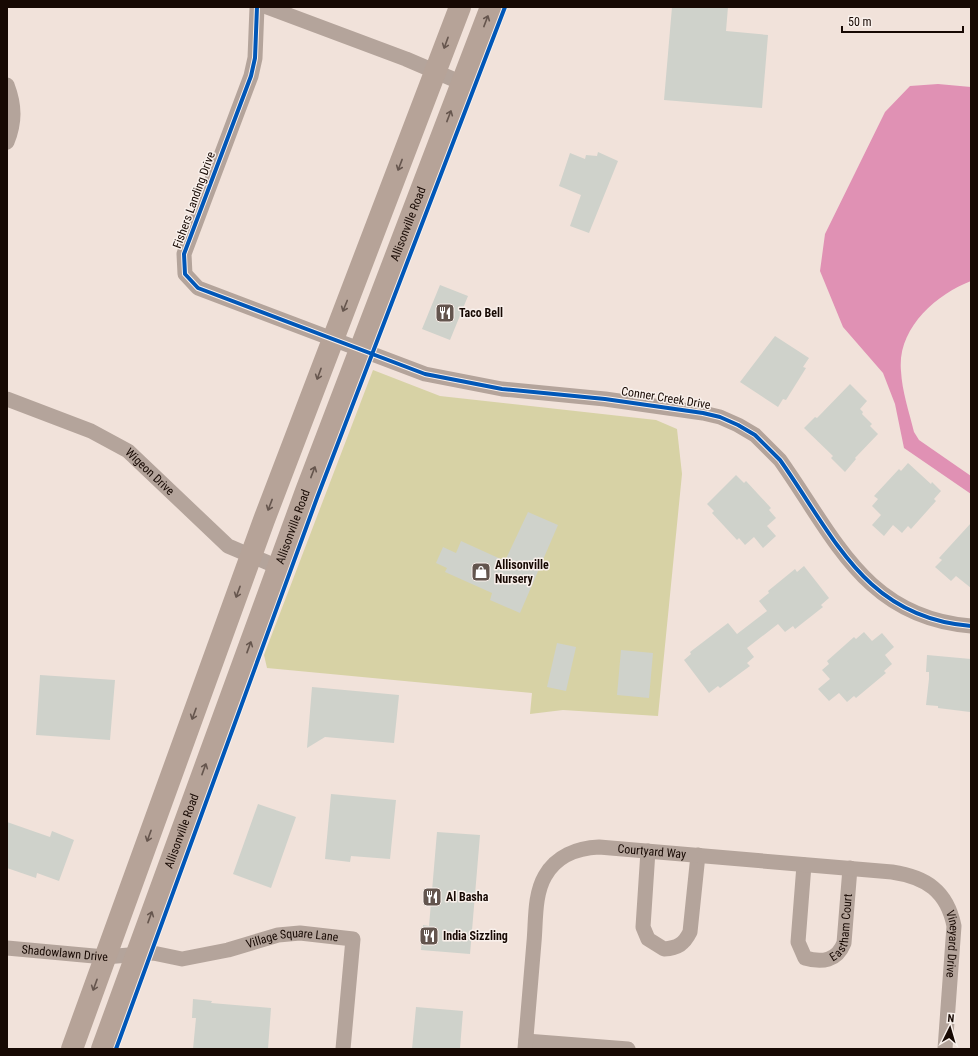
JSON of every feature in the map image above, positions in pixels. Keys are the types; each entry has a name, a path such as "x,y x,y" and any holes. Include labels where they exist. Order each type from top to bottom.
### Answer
{"main road":[{"name":"Allisonville Road","path":"72,1049 122,956 278,567 347,343 436,72 460,7"},
{"name":"Allisonville Road","path":"102,1049 122,956 252,556 462,83 491,7"}],"street":[{"name":"Fishers Landing Drive","path":"257,7 255,58 251,76 184,254 185,274 198,288 347,343"},
{"path":"267,7 406,59 462,83"},
{"path":"7,85 13,101 14,116 7,142"},
{"name":"Conner Creek Drive","path":"347,343 425,374 487,386 702,413 738,425 768,446 780,460 847,559 873,588 897,604 926,617 958,625 971,626"},
{"name":"Wigeon Drive","path":"7,399 91,431 128,451 228,546 278,567"},
{"name":"Courtyard Way","path":"525,1045 537,906 542,881 546,874 564,857 584,848 599,847 698,855 850,868 909,875 925,881 937,891"},
{"path":"648,851 643,927 648,939 664,948 680,946 686,940 690,932 698,855"},
{"name":"Eastham Court","path":"804,865 798,942 805,958 819,961 835,957 841,951 844,943 850,868"},
{"name":"Vineyard Drive","path":"937,891 950,912 955,935 945,1049"},
{"name":"Village Square Lane","path":"122,956 153,953 170,958 194,958 273,936 288,934 310,934 353,938 343,1049"},
{"name":"Shadowlawn Drive","path":"7,948 122,956"},
{"path":"525,1045 628,1049"}],"shaded area":[{"path":"938,84 971,87 971,281 944,295 921,316 905,341 901,356 901,371 904,394 914,432 919,440 971,476 971,494 904,448 895,404 883,373 843,327 820,271 825,234 885,112 910,86"},
{"path":"373,370 440,396 656,420 677,429 682,474 658,716 563,710 530,714 532,693 267,668 264,655"}],"building":[{"path":"672,7 728,7 726,31 768,35 762,108 664,100"},
{"path":"598,152 618,161 589,233 570,226 581,195 559,186 570,153 585,159 586,155 597,156"},
{"name":"Taco Bell","path":"440,285 468,296 450,340 422,329"},
{"path":"775,336 809,358 803,367 806,368 786,400 783,399 778,407 740,382"},
{"path":"850,384 867,401 860,409 863,412 862,414 872,424 870,426 878,434 855,458 856,459 845,472 831,458 833,456 804,428 815,417 817,418"},
{"path":"908,463 941,491 934,499 936,501 911,529 908,526 902,533 893,525 884,536 872,525 881,515 872,506 878,499 874,496 899,469 901,471"},
{"path":"736,475 744,483 746,481 771,508 769,510 776,518 767,526 776,536 763,548 754,537 745,545 739,538 737,540 712,513 714,511 707,504"},
{"path":"528,512 558,525 520,613 490,600 492,593 445,572 447,568 436,563 443,547 456,553 461,541 505,561"},
{"path":"971,523 971,588 956,576 951,581 935,567 942,560 939,558"},
{"path":"804,566 829,598 821,605 823,607 795,629 793,626 785,632 778,624 747,648 754,657 747,663 750,666 720,688 718,686 709,693 684,660 691,654 690,652 728,623 737,634 767,611 759,601 769,593 768,591 795,569 797,572"},
{"path":"864,632 872,641 882,633 894,647 885,655 892,664 884,671 886,673 856,698 854,696 847,702 839,693 829,701 818,689 830,679 822,670 829,664 827,661 854,637 856,639"},
{"path":"557,643 576,647 566,691 547,687"},
{"path":"621,650 653,653 649,698 617,695"},
{"path":"927,655 971,659 970,712 926,705 929,679 929,672 926,672"},
{"path":"40,675 115,680 110,740 36,735"},
{"path":"312,687 399,695 394,743 325,737 307,748"},
{"path":"331,794 396,800 390,859 351,856 350,862 325,859"},
{"path":"258,804 296,817 271,888 233,874"},
{"path":"7,822 50,837 52,831 74,840 59,881 37,873 36,878 7,868"},
{"path":"437,832 480,835 470,954 421,950 423,925 429,926"},
{"path":"193,999 212,1001 211,1003 271,1008 268,1049 193,1049 196,1018 192,1018"},
{"path":"416,1007 463,1011 460,1049 412,1049"}],"cycle path":[{"path":"257,7 255,58 251,76 184,254 185,274 198,288 425,374 502,389 605,399 703,413 720,417 755,435 780,460 836,544 856,568 878,590 904,607 935,620 971,626"},
{"path":"116,1049 317,498 505,7"}],"place":[{"name":"Taco Bell","path":"445,313"},
{"name":"Allisonville Nursery","path":"481,572"},
{"name":"Al Basha","path":"432,897"},
{"name":"India Sizzling","path":"429,936"}]}
